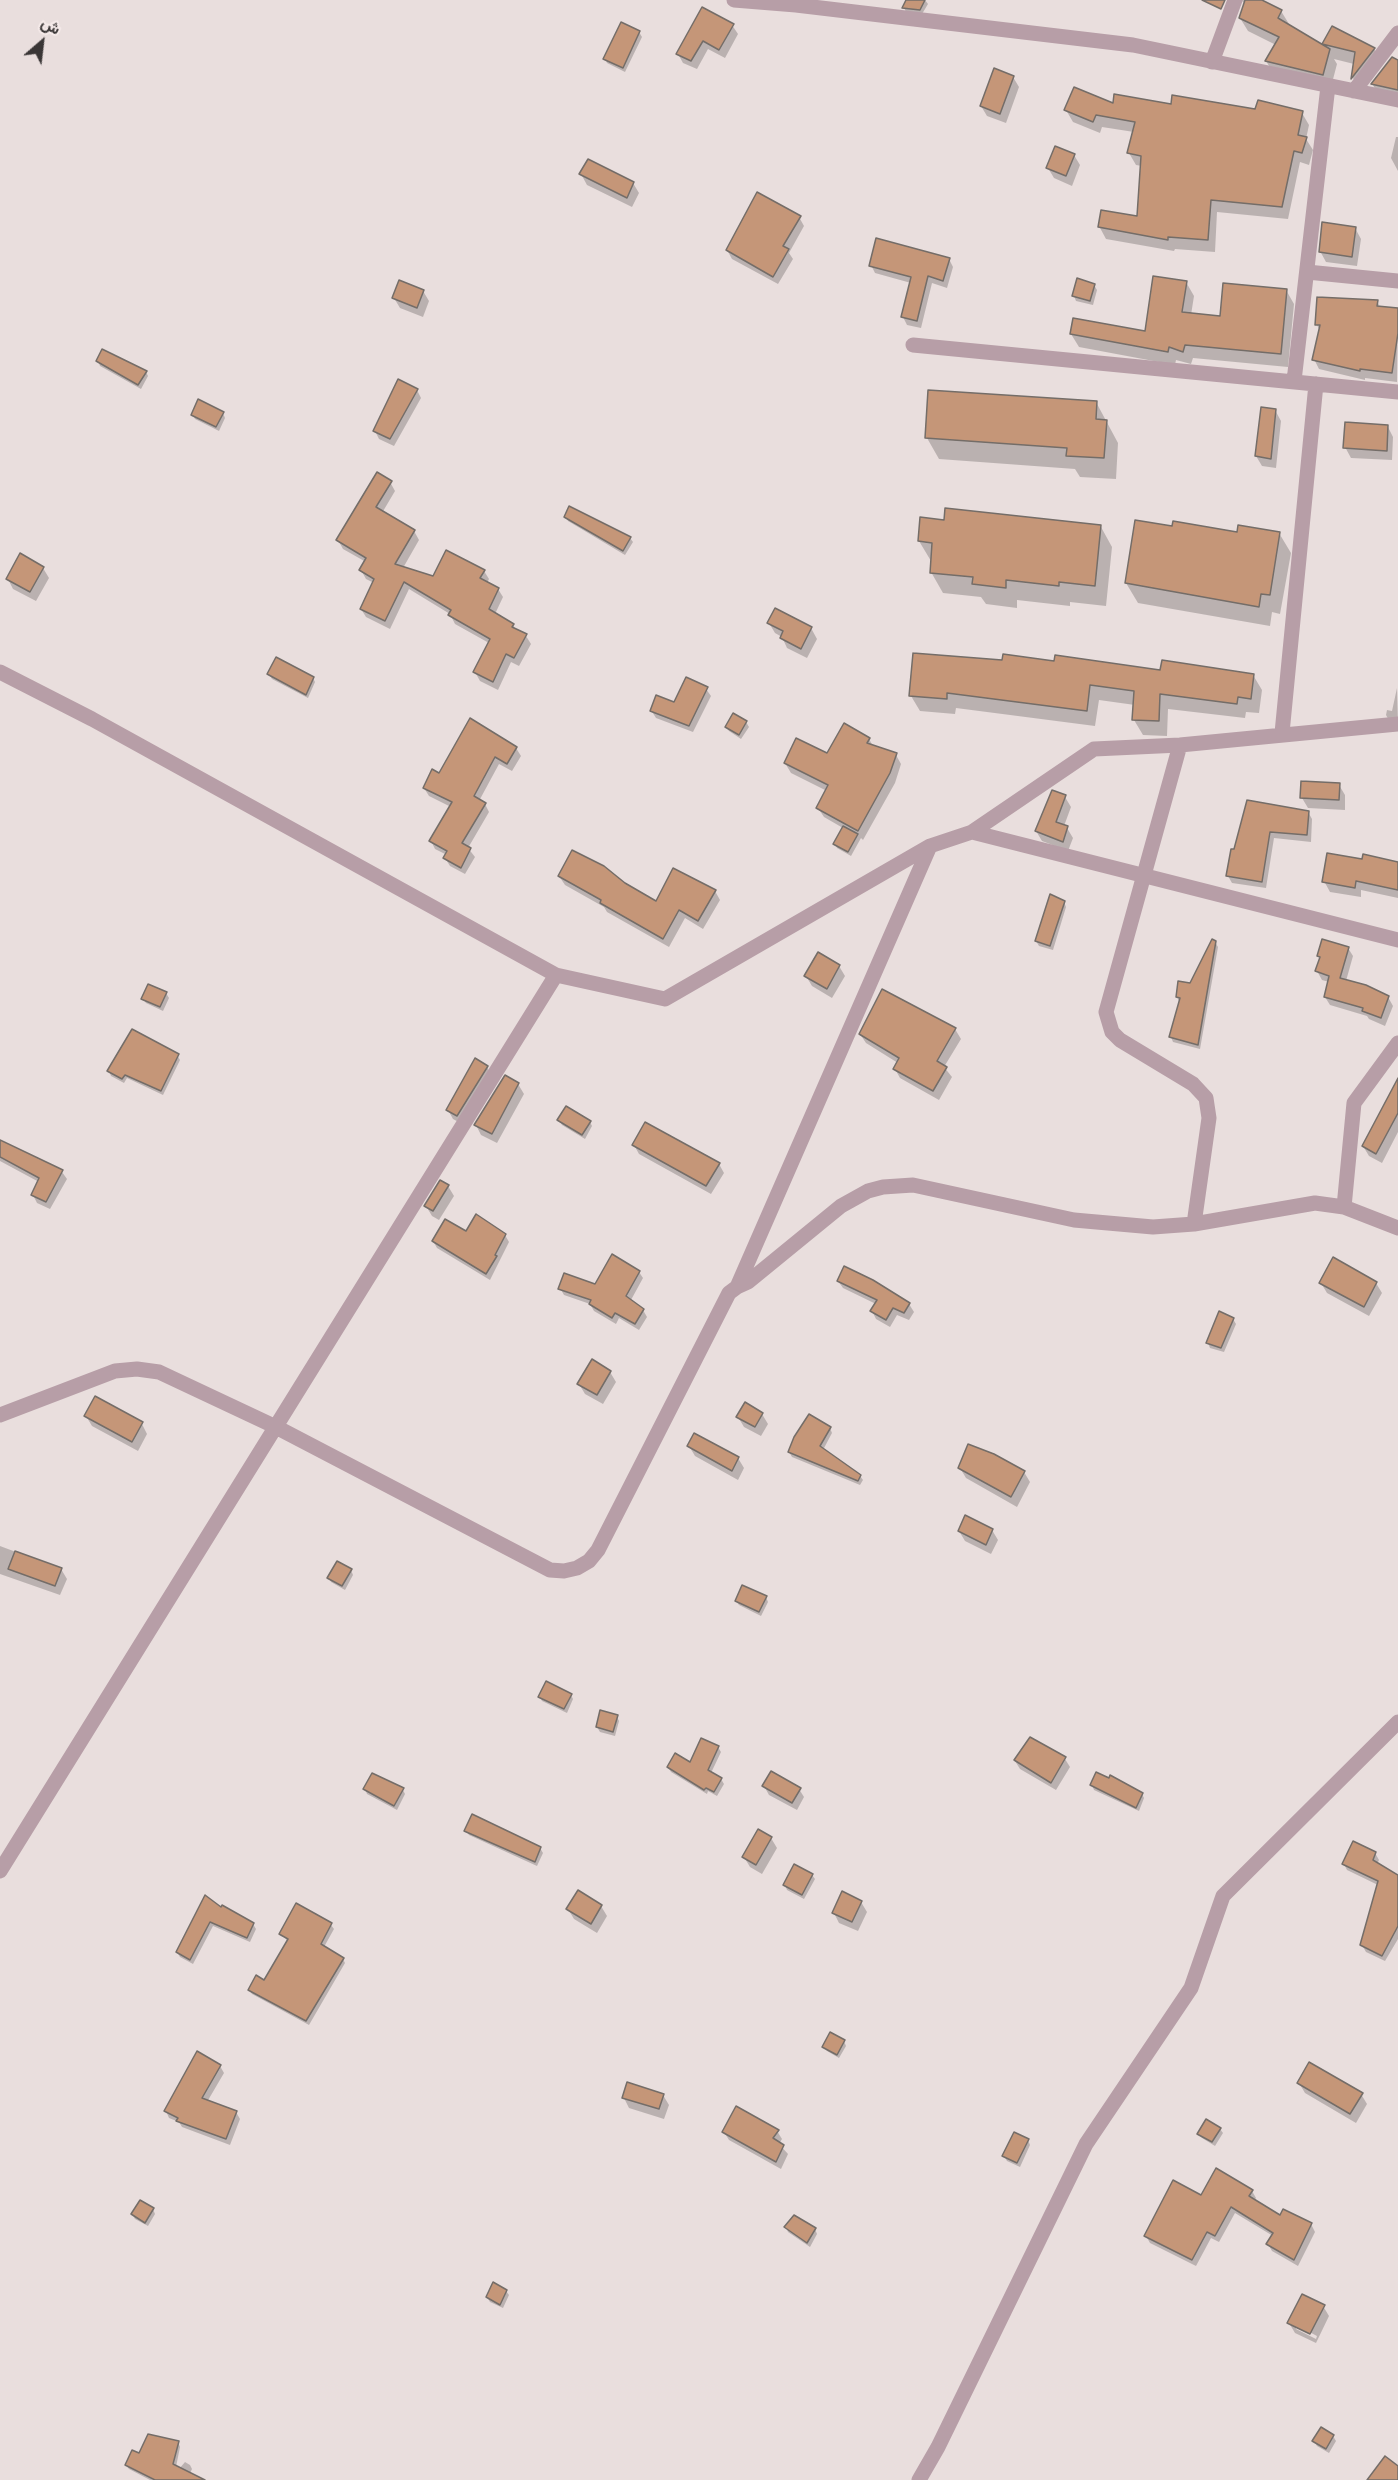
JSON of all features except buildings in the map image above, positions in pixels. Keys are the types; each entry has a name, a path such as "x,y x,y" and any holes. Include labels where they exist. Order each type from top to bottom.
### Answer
{"street":[{"path":"734,0 796,4 1121,44 1398,100"},
{"path":"1212,62 1235,0"},
{"path":"1354,91 1398,33"},
{"path":"1294,381 1328,86"},
{"path":"1307,272 1398,281"},
{"path":"913,345 1398,392"},
{"path":"1282,734 1316,384"},
{"path":"0,672 92,719 556,975 665,999 930,846 972,832 1094,749 1180,745 1398,724"},
{"path":"1180,745 1106,1012 1107,1023 1120,1040 1193,1084 1206,1098 1209,1118 1194,1224"},
{"path":"972,832 1398,940"},
{"path":"0,1415 115,1371 137,1369 159,1372 276,1426 550,1570 564,1571 577,1568 589,1561 598,1550 724,1302 737,1287 930,846"},
{"path":"0,1871 556,975"},
{"path":"1344,1207 1354,1102 1398,1043"},
{"path":"737,1287 748,1282 854,1197 883,1187 913,1185 1083,1222 1153,1227 1194,1224 1316,1203 1344,1207 1398,1228"},
{"path":"919,2480 938,2447 1086,2144 1191,1988 1223,1896 1398,1722"}]}
